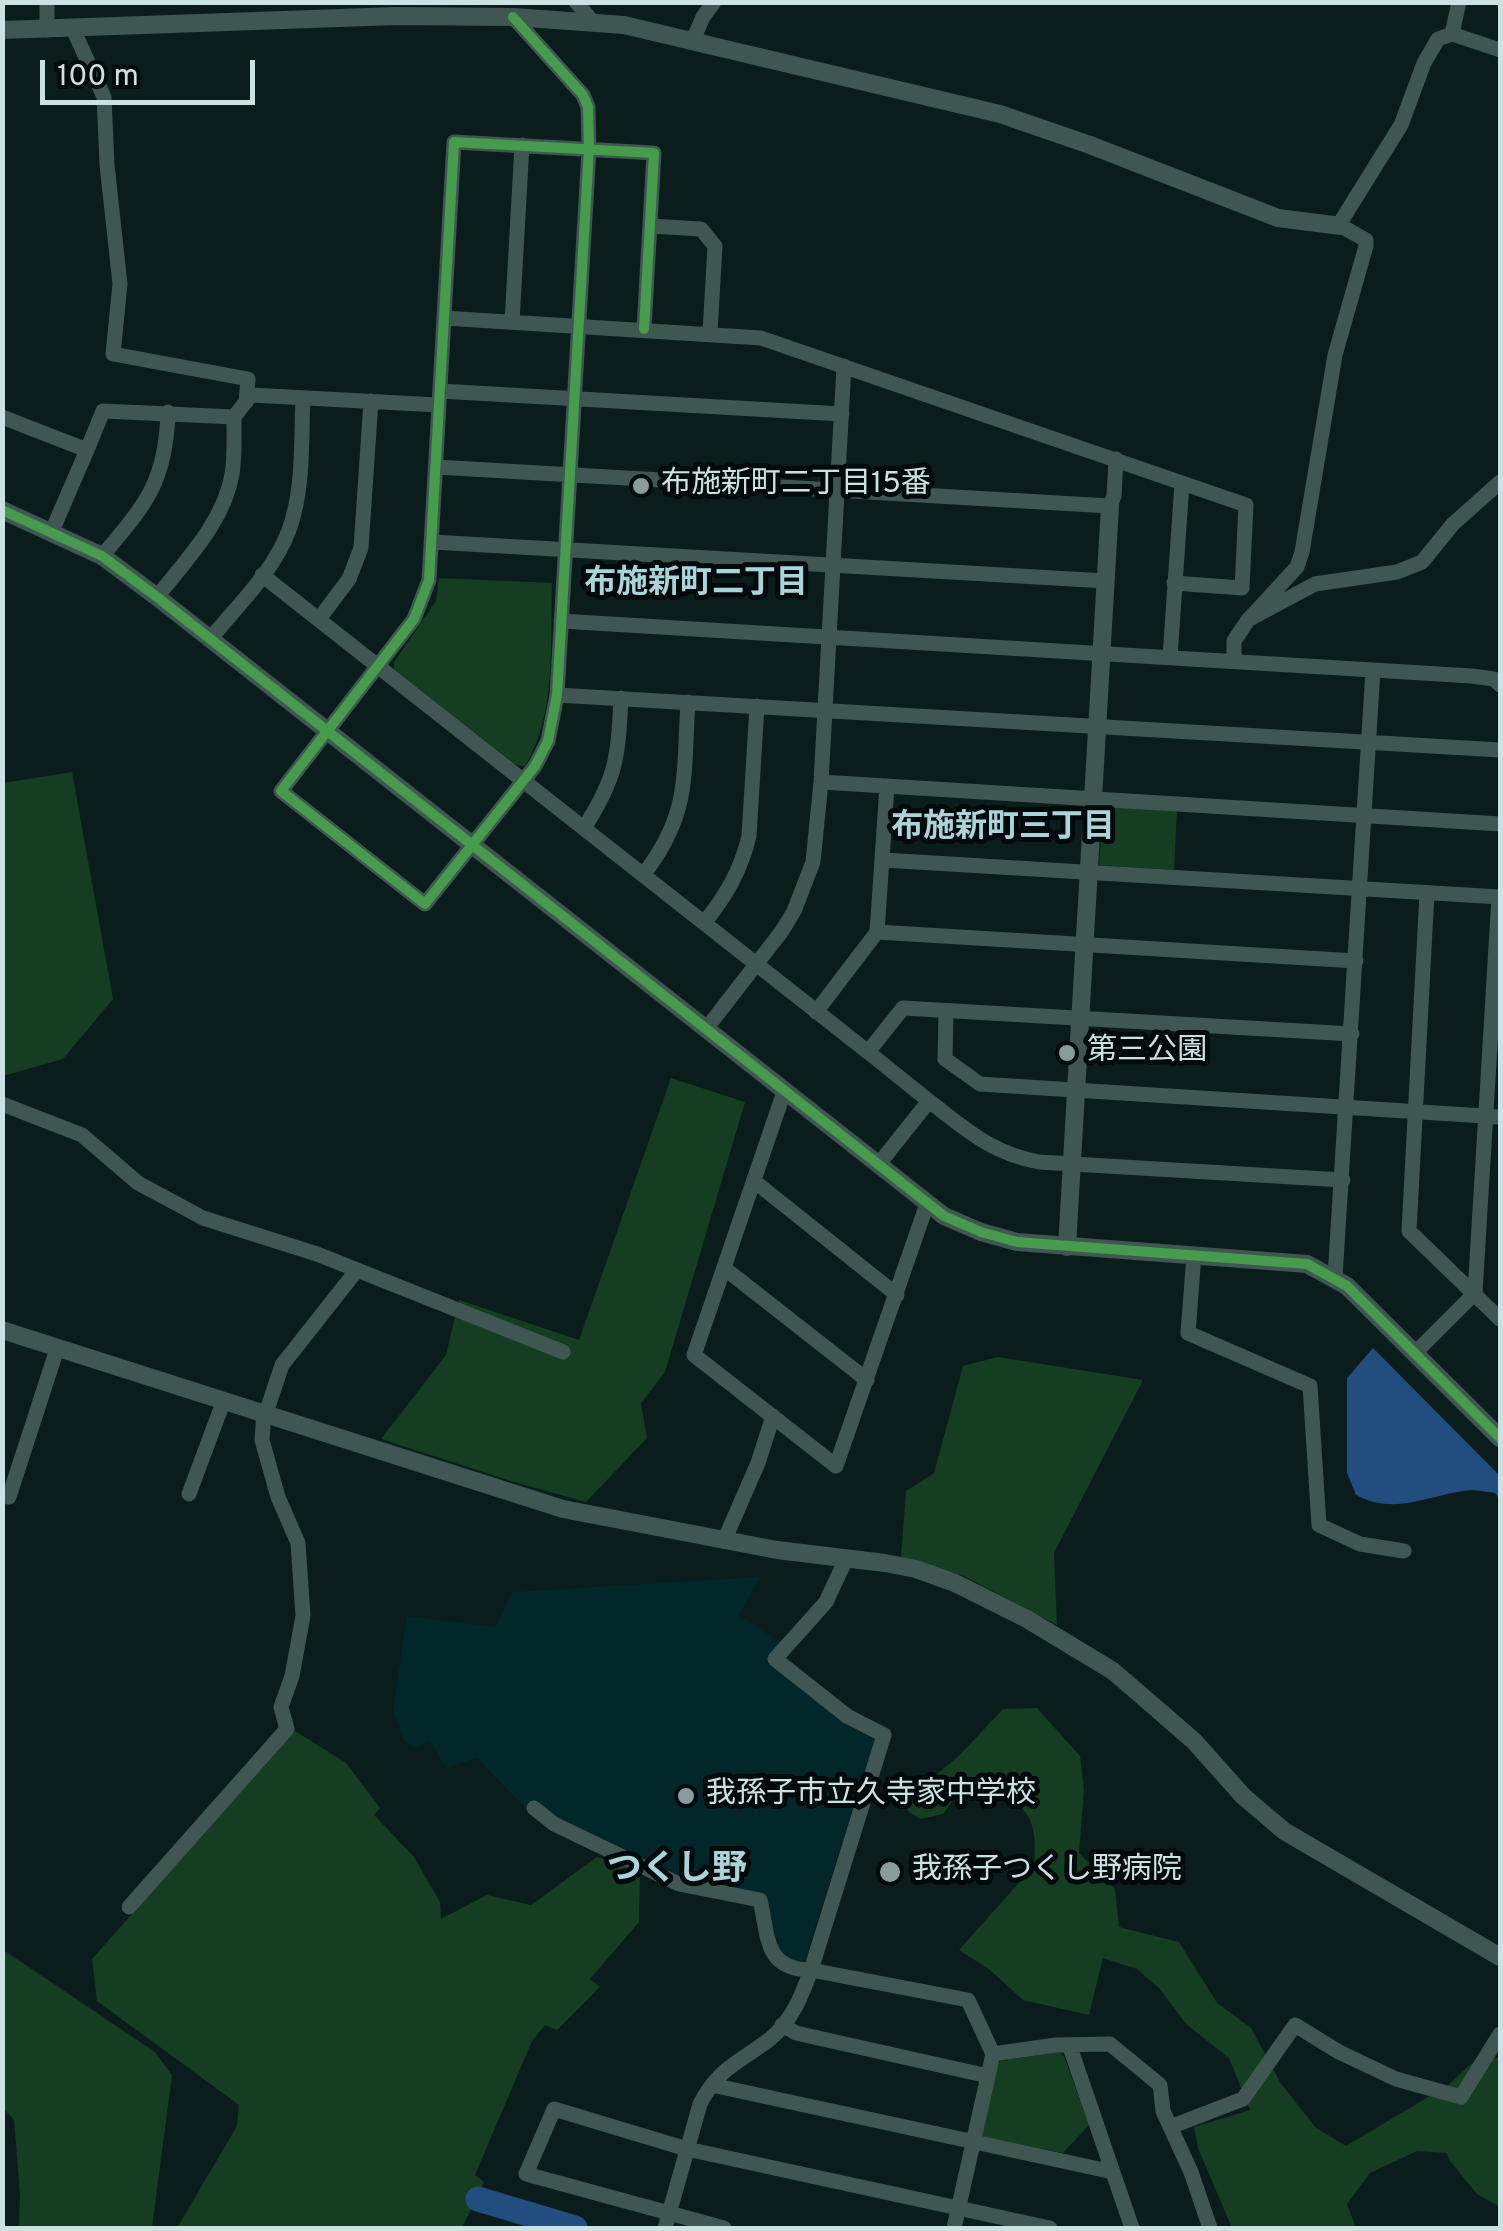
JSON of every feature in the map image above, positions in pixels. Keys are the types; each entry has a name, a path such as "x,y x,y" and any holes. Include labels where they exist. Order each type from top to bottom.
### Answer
{"street":[{"path":"47,2 47,30"},
{"path":"576,2 593,22"},
{"path":"693,40 714,2"},
{"path":"1452,34 1459,2"},
{"path":"2,30 396,16 513,17 647,29 1000,114 1278,218 1340,226 1366,240 1366,246 1335,355 1302,552 1297,566 1234,641 1234,660"},
{"path":"513,17 583,95 588,106 589,149 557,695 548,741 524,781 425,904 280,791 414,619 422,601 433,542 454,142 522,145 589,149 654,153 644,329"},
{"path":"73,30 104,97 120,284 113,354 248,379 246,402"},
{"path":"1340,226 1358,190 1401,125 1438,39 1452,34 1500,50"},
{"path":"512,322 522,145"},
{"path":"650,226 701,229 715,246 710,333"},
{"path":"444,318 761,338 1246,505 1242,588 1174,584"},
{"path":"706,1029 759,964 794,911 816,842 844,366"},
{"path":"158,597 226,499 232,472 234,417 252,395 371,402 574,399 842,414"},
{"path":"211,638 278,552 294,512 303,398"},
{"path":"319,619 349,579 361,548 371,402"},
{"path":"52,531 102,410 234,417"},
{"path":"102,556 138,513 155,485 163,467 168,412"},
{"path":"2,416 87,450"},
{"path":"1068,1246 1110,506 1116,459"},
{"path":"436,467 1110,506"},
{"path":"1248,620 1315,584 1396,572 1422,562 1453,524 1500,482"},
{"path":"1170,657 1182,483"},
{"path":"2,510 102,556 158,597 926,1204 981,1232 1018,1242 1307,1264 1335,1276 1500,1438"},
{"path":"433,542 1106,580"},
{"path":"262,575 988,1146 1012,1157 1073,1164 1344,1180"},
{"path":"561,621 1234,660 1482,677 1494,679 1500,685"},
{"path":"1335,1276 1373,670"},
{"path":"557,695 1500,750"},
{"path":"584,828 615,770 621,698"},
{"path":"643,875 665,846 681,804 688,702"},
{"path":"704,923 730,888 749,836 757,706"},
{"path":"821,782 1500,824"},
{"path":"816,1012 877,932 887,786"},
{"path":"883,860 1500,897 1493,1116 1475,1293 1414,1353"},
{"path":"1427,893 1408,1231 1500,1319"},
{"path":"877,932 1356,962"},
{"path":"868,1052 903,1008 1352,1034"},
{"path":"946,1011 944,1059 980,1084 1493,1116"},
{"path":"784,1092 694,1355 836,1466 926,1204"},
{"path":"878,1165 929,1101"},
{"path":"2,1104 82,1135 138,1183 202,1218 317,1254 563,1352"},
{"path":"754,1180 896,1295"},
{"path":"1194,1255 1188,1333 1310,1386 1320,1525 1360,1544 1404,1551"},
{"path":"724,1268 867,1380"},
{"path":"129,1907 286,1729 281,1707 292,1676 302,1616 300,1572 298,1544 278,1497 262,1440 265,1413 282,1365 357,1270"},
{"path":"2,1330 563,1509 936,1575 974,1591 1083,1650 1194,1740 1243,1796 1284,1831 1500,1957"},
{"path":"9,1497 57,1349"},
{"path":"190,1494 224,1400"},
{"path":"724,1540 758,1463 773,1416"},
{"path":"667,2222 700,2104 724,2068 773,2037 797,2007 884,1735 847,1716 774,1659 826,1602 846,1559"},
{"path":"534,1808 554,1824 679,1884 760,1900 774,1958 783,1966 968,2000 993,2054 954,2228"},
{"path":"782,2025 796,2033 988,2076"},
{"path":"1170,2127 1244,2098 1296,2026 1396,2079 1460,2097 1500,2034"},
{"path":"993,2054 1056,2045 1110,2044 1160,2085 1163,2111 1210,2228"},
{"path":"1070,2047 1132,2228"},
{"path":"712,2085 1113,2172"},
{"path":"724,2228 667,2222 526,2174 554,2109 687,2149 1050,2228"}],"shaded area":[{"name":"我孫子市立久寺家中学校","path":"760,1577 739,1615 781,1643 768,1660 853,1728 875,1739 803,1965 783,1958 763,1894 689,1879 599,1837 593,1850 542,1825 477,1758 446,1768 430,1740 416,1748 404,1741 393,1711 407,1616 496,1627 512,1592"}],"green space":[{"path":"439,578 552,583 547,701 525,766 516,765 394,669 394,662 436,601"},
{"path":"72,772 113,999 63,1059 3,1076 3,783"},
{"path":"1103,806 1177,810 1174,870 1099,865"},
{"path":"671,1078 745,1102 665,1372 641,1403 647,1438 586,1502 381,1439 446,1355 459,1300 579,1340"},
{"path":"998,1357 1143,1380 1054,1553 1057,1625 964,1576 901,1557 906,1491 934,1473 963,1366"},
{"path":"1037,1708 1080,1756 1084,1790 1079,1853 1115,1889 1119,1927 1179,1942 1217,2003 1251,2028 1280,2082 1315,2127 1346,2146 1448,2085 1471,2064 1500,2057 1500,2207 1477,2194 1447,2153 1417,2151 1370,2173 1347,2204 1356,2228 1232,2228 1198,2148 1194,2127 1250,2110 1229,2058 1186,2024 1160,1989 1137,1969 1103,1958 1089,2015 1023,2000 990,1970 959,1950 1034,1866 1034,1838 1028,1817 1014,1801 990,1787 954,1799 943,1814 920,1819 909,1812 897,1795 942,1770 1003,1709"},
{"path":"295,1731 346,1763 380,1808 374,1815 414,1857 440,1902 441,1919 487,1895 531,1905 597,1857 640,1869 639,1922 590,1979 600,1987 557,2030 545,2025 532,2041 475,2175 484,2182 462,2228 177,2228 237,2126 239,2105 97,2001 92,1959"},
{"path":"2,1949 155,2052 172,2075 152,2228 19,2228 14,2120 3,2108"},
{"path":"1058,2052 1064,2056 1089,2125 1063,2153 984,2137 980,2132 994,2066 1001,2061"}],"water":[{"path":"1373,1348 1500,1476 1500,1500 1495,1493 1471,1490 1396,1504 1356,1495 1347,1473 1347,1378"}],"waterway":[{"path":"478,2199 575,2228"}],"cycle path":[{"path":"513,17 583,95 588,107 589,149 557,695 548,741 535,766 425,904 281,791 414,619 429,580 454,142 654,153 644,329"},
{"path":"2,510 102,556 157,597 944,1216 1017,1242 1307,1264 1347,1286 1500,1438"}],"place":[{"name":"布施新町二丁目15番","path":"641,486"},
{"name":"第三公園","path":"1067,1053"},
{"name":"我孫子市立久寺家中学校","path":"686,1796"},
{"name":"我孫子つくし野病院","path":"890,1872"}],"district":[{"name":"布施新町二丁目","path":"696,586"},
{"name":"布施新町三丁目","path":"1003,830"},
{"name":"つくし野","path":"677,1872"}]}
